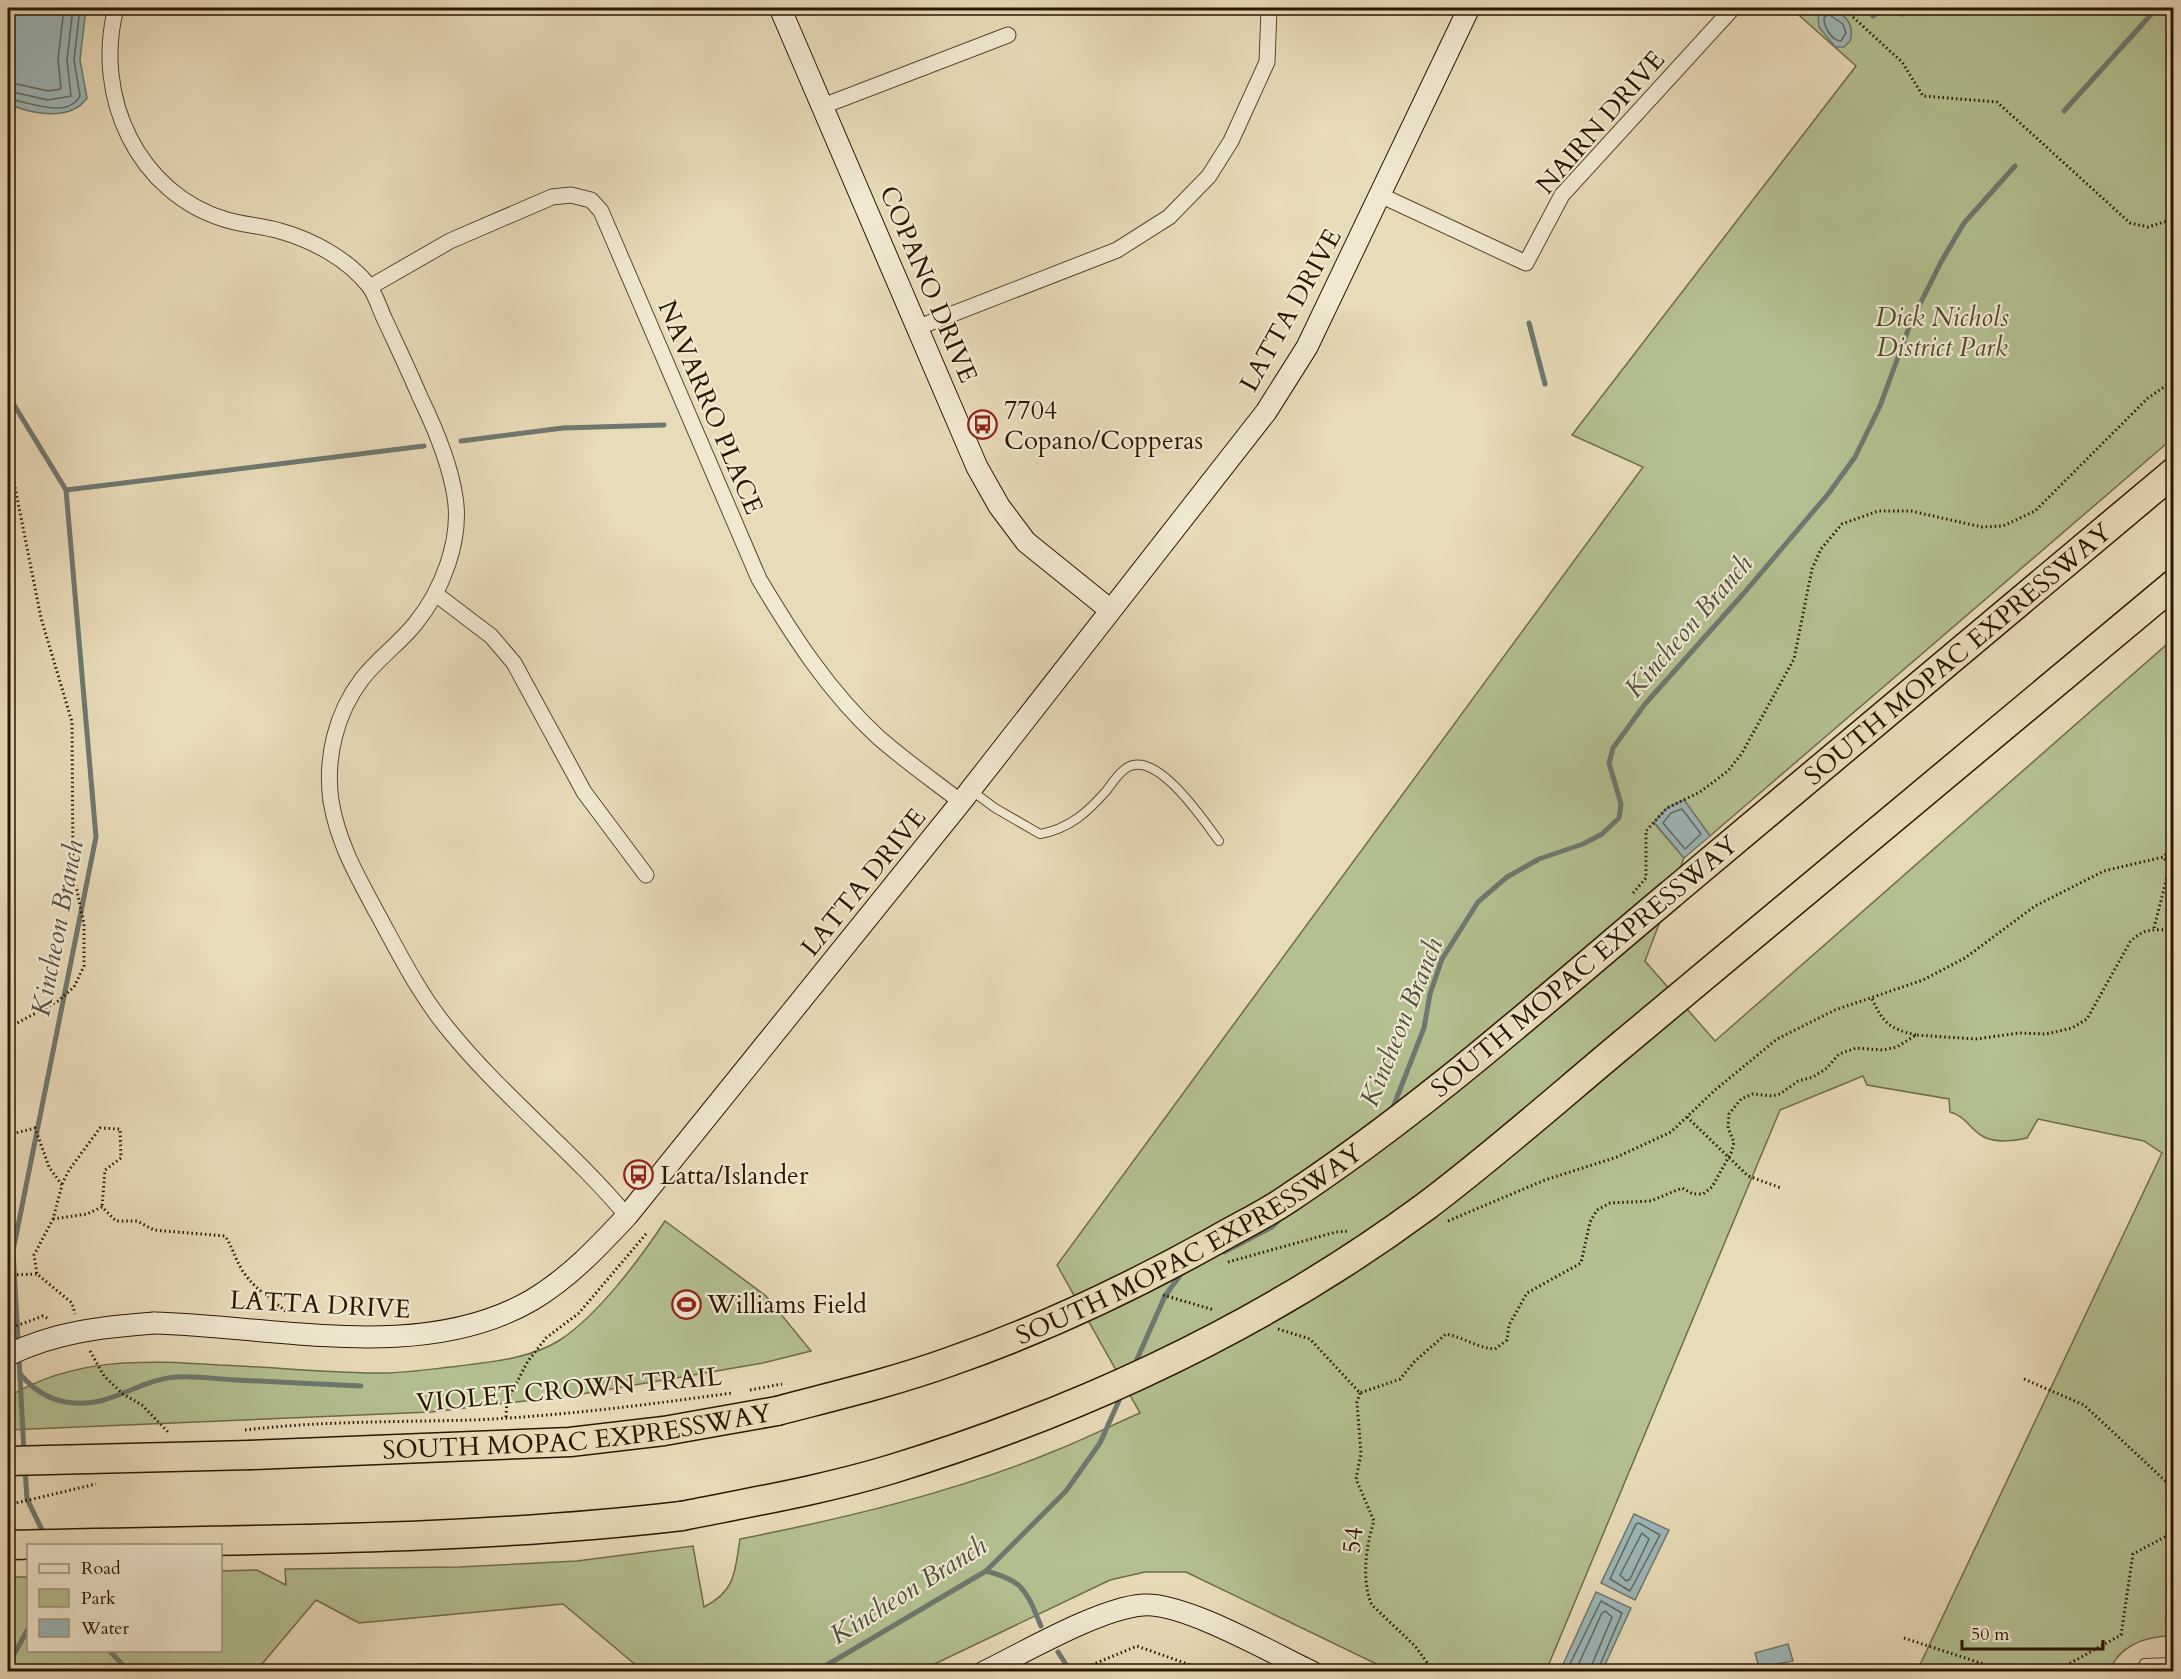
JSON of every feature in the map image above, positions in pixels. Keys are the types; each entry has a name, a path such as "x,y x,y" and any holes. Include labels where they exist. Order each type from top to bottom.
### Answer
{"highway":[{"name":"SOUTH MOPAC EXPRESSWAY","path":"8,1461 252,1455 570,1442 664,1431 777,1411 946,1363 1020,1336 1109,1296 1187,1256 1287,1200 1374,1139 1456,1074 2174,472"},
{"path":"46,1544 584,1527 682,1516 889,1470 1049,1415 1135,1377 1228,1331 1329,1271 1424,1207 2174,584"},
{"path":"8,1545 27,1544"}],"street":[{"path":"116,8 111,26 109,61 116,105 121,122 141,159 163,184 193,206 226,220 282,231 338,258 370,287 426,410 445,457 456,500 453,547 436,595 415,625 362,678 341,713 330,756 331,799 343,850 420,992 449,1030 506,1094 604,1188 627,1216"},
{"name":"COPANO DRIVE","path":"780,8 919,327 977,467 999,506 1026,542 1110,609"},
{"name":"LATTA DRIVE","path":"8,1355 67,1332 154,1323 381,1339 430,1335 478,1323 531,1300 588,1258 627,1216 966,796 1266,412 1307,347 1469,8"},
{"name":"NAIRN DRIVE","path":"1380,195 1526,263 1562,195 1733,8"},
{"path":"919,327 1118,250 1169,217 1209,176 1231,141 1267,62 1269,10"},
{"path":"823,106 1008,35"},
{"name":"NAVARRO PLACE","path":"370,287 450,241 552,197 571,195 591,200 601,211 759,579 791,634 846,705 879,737 966,796"},
{"path":"436,595 491,636 514,663 584,792 646,875"},
{"path":"984,1671 1099,1617 1120,1609 1145,1604 1174,1608 1197,1617 1312,1671"}],"lane":[{"path":"966,796 995,808 1040,834 1058,831 1076,821 1096,803 1125,768 1137,764 1148,766 1186,795 1219,841"},
{"path":"2140,1671 2144,1663 2171,1662"}],"path":[{"path":"1843,8 1902,62 1923,96 1997,102 2130,223 2148,227 2174,219"},
{"path":"1628,902 1646,878 1646,831 1667,808 1700,792 1728,771 1742,753 1794,659 1812,569 1821,549 1842,524 1878,511 1911,511 1982,527 2003,526 2035,511 2148,398 2174,380"},
{"path":"8,452 41,618 72,722 73,872 84,924 84,966 74,987 58,1001 8,1028"},
{"path":"1442,1223 1545,1180 1617,1157 1671,1132 1777,1039 1835,1010 1923,980 1965,958 2035,906 2104,871 2163,857 2174,848"},
{"path":"2154,928 2170,865 2163,857"},
{"path":"1872,999 1881,1020 1901,1031 1916,1035 1976,1039 2019,1033 2046,1034 2073,1028 2086,1019 2130,942 2140,932 2154,928 2174,930"},
{"path":"1276,1329 1310,1339 1360,1393 1400,1379 1415,1361 1446,1334 1457,1336 1482,1348 1495,1349 1507,1340 1509,1325 1527,1293 1581,1263 1590,1222 1597,1210 1610,1203 1651,1201 1682,1188 1693,1194 1703,1194 1712,1188 1728,1159 1734,1142 1728,1128 1729,1114 1741,1099 1753,1094 1772,1096 1780,1094 1798,1081 1813,1077 1827,1068 1839,1054 1856,1048 1883,1050 1897,1047 1916,1035"},
{"path":"1687,1118 1748,1176 1781,1188"},
{"path":"8,1135 36,1128 48,1167 62,1185"},
{"path":"37,1274 34,1255 53,1219 62,1185 69,1170 100,1128 120,1129 121,1158 105,1170 102,1207 116,1221 137,1221 154,1230 225,1236 235,1251 240,1266 256,1287 288,1313"},
{"path":"53,1219 87,1214 102,1207"},
{"path":"1222,1263 1336,1232 1360,1230"},
{"path":"506,1417 507,1401 528,1361 546,1338 579,1313 646,1234"},
{"path":"8,1275 37,1274 72,1303 78,1323"},
{"path":"1155,1293 1221,1312"},
{"path":"91,1352 104,1376 123,1394 142,1405 175,1439"},
{"path":"2024,1379 2084,1405 2174,1489"},
{"name":"VIOLET CROWN TRAIL","path":"749,1390 783,1383"},
{"name":"VIOLET CROWN TRAIL","path":"234,1431 292,1424 506,1417 625,1408 738,1392"},
{"name":"54","path":"1360,1393 1357,1402 1361,1454 1356,1479 1374,1521 1367,1543 1368,1597 1372,1605 1415,1646 1434,1671"},
{"path":"8,1505 100,1483"},
{"path":"2054,1671 2069,1665 2121,1635 2133,1554 2174,1532"},
{"path":"2171,1662 2174,1632"},
{"path":"1904,1638 2008,1671"},
{"path":"1075,1671 1137,1646 1210,1671"}],"green space":[{"name":"Dick Nichols District Park","path":"1791,8 1892,8 1902,16 1910,8 2173,8 2173,438 1710,836 1684,800 1654,823 1684,858 1645,961 1715,1041 2173,639 2173,1636 2163,1636 2135,1643 2120,1654 2109,1671 1917,1671 2162,1153 2144,1141 2038,1119 2027,1138 2005,1141 1989,1139 1950,1112 1949,1099 1867,1085 1863,1076 1780,1110 1546,1671 1391,1671 1186,1572 1145,1572 1110,1580 920,1671 643,1671 563,1604 359,1623 316,1600 256,1671 8,1671 8,1577 27,1577 27,1652 222,1652 222,1571 257,1570 286,1585 285,1569 459,1567 577,1561 693,1546 704,1607 715,1601 728,1587 735,1570 740,1539 860,1513 980,1479 1067,1446 1140,1413 1057,1265 1643,467 1572,435 1856,66"},
{"path":"665,1221 766,1296 811,1351 763,1363 576,1395 431,1412 8,1430 8,1397 58,1374 110,1364 164,1362 335,1372 395,1373 498,1361 537,1351 560,1340 589,1316 631,1269"},
{"path":"423,1664 470,1664 464,1671 376,1671"}],"water":[{"path":"8,8 86,8 80,60 87,98 80,106 61,113 50,114 28,111 8,104"},
{"path":"1830,8 1840,13 1850,25 1850,41 1844,47 1835,47 1819,27 1818,15"},
{"path":"1684,800 1710,836 1684,858 1654,822 1667,808"},
{"path":"1634,1514 1669,1530 1635,1600 1601,1583"},
{"path":"1596,1592 1631,1608 1602,1671 1560,1671"},
{"path":"1788,1644 1793,1661 1777,1664 1771,1671 1760,1671 1755,1653"}],"waterway":[{"path":"1870,8 1877,13 1873,16"},
{"name":"Kincheon Branch","path":"2064,111 2157,8"},
{"name":"Kincheon Branch","path":"1392,1110 1424,1028 1430,994 1442,959 1478,902 1507,877 1539,859 1583,844 1602,834 1619,818 1621,804 1609,763 1613,748 1645,704 1744,593 1829,493 1855,457 1880,406 1911,322 1941,262 1964,223 2015,166"},
{"path":"1529,323 1545,384"},
{"name":"Kincheon Branch","path":"8,395 66,490 96,837 13,1251 18,1339"},
{"path":"461,441 563,428 664,425"},
{"path":"66,490 424,446"},
{"name":"Kincheon Branch","path":"1224,1252 1272,1227 1280,1219"},
{"name":"Kincheon Branch","path":"1134,1366 1165,1296 1181,1274"},
{"name":"Kincheon Branch","path":"19,1358 24,1453"},
{"path":"20,1374 46,1396 59,1401 81,1403 96,1402 148,1383 176,1377 361,1386"},
{"name":"Kincheon Branch","path":"815,1672 986,1571 1066,1491 1100,1443 1122,1394"},
{"name":"Kincheon Branch","path":"25,1468 27,1499 45,1536"},
{"path":"986,1571 1009,1579 1023,1589 1041,1626"},
{"path":"8,1665 27,1631"},
{"name":"Kincheon Branch","path":"111,1652 129,1672"},
{"path":"1058,1652 1071,1672"}],"place":[{"name":"7704 Copano/Copperas","path":"983,425"},
{"name":"Latta/Islander","path":"639,1175"},
{"name":"Williams Field","path":"686,1304"}]}
